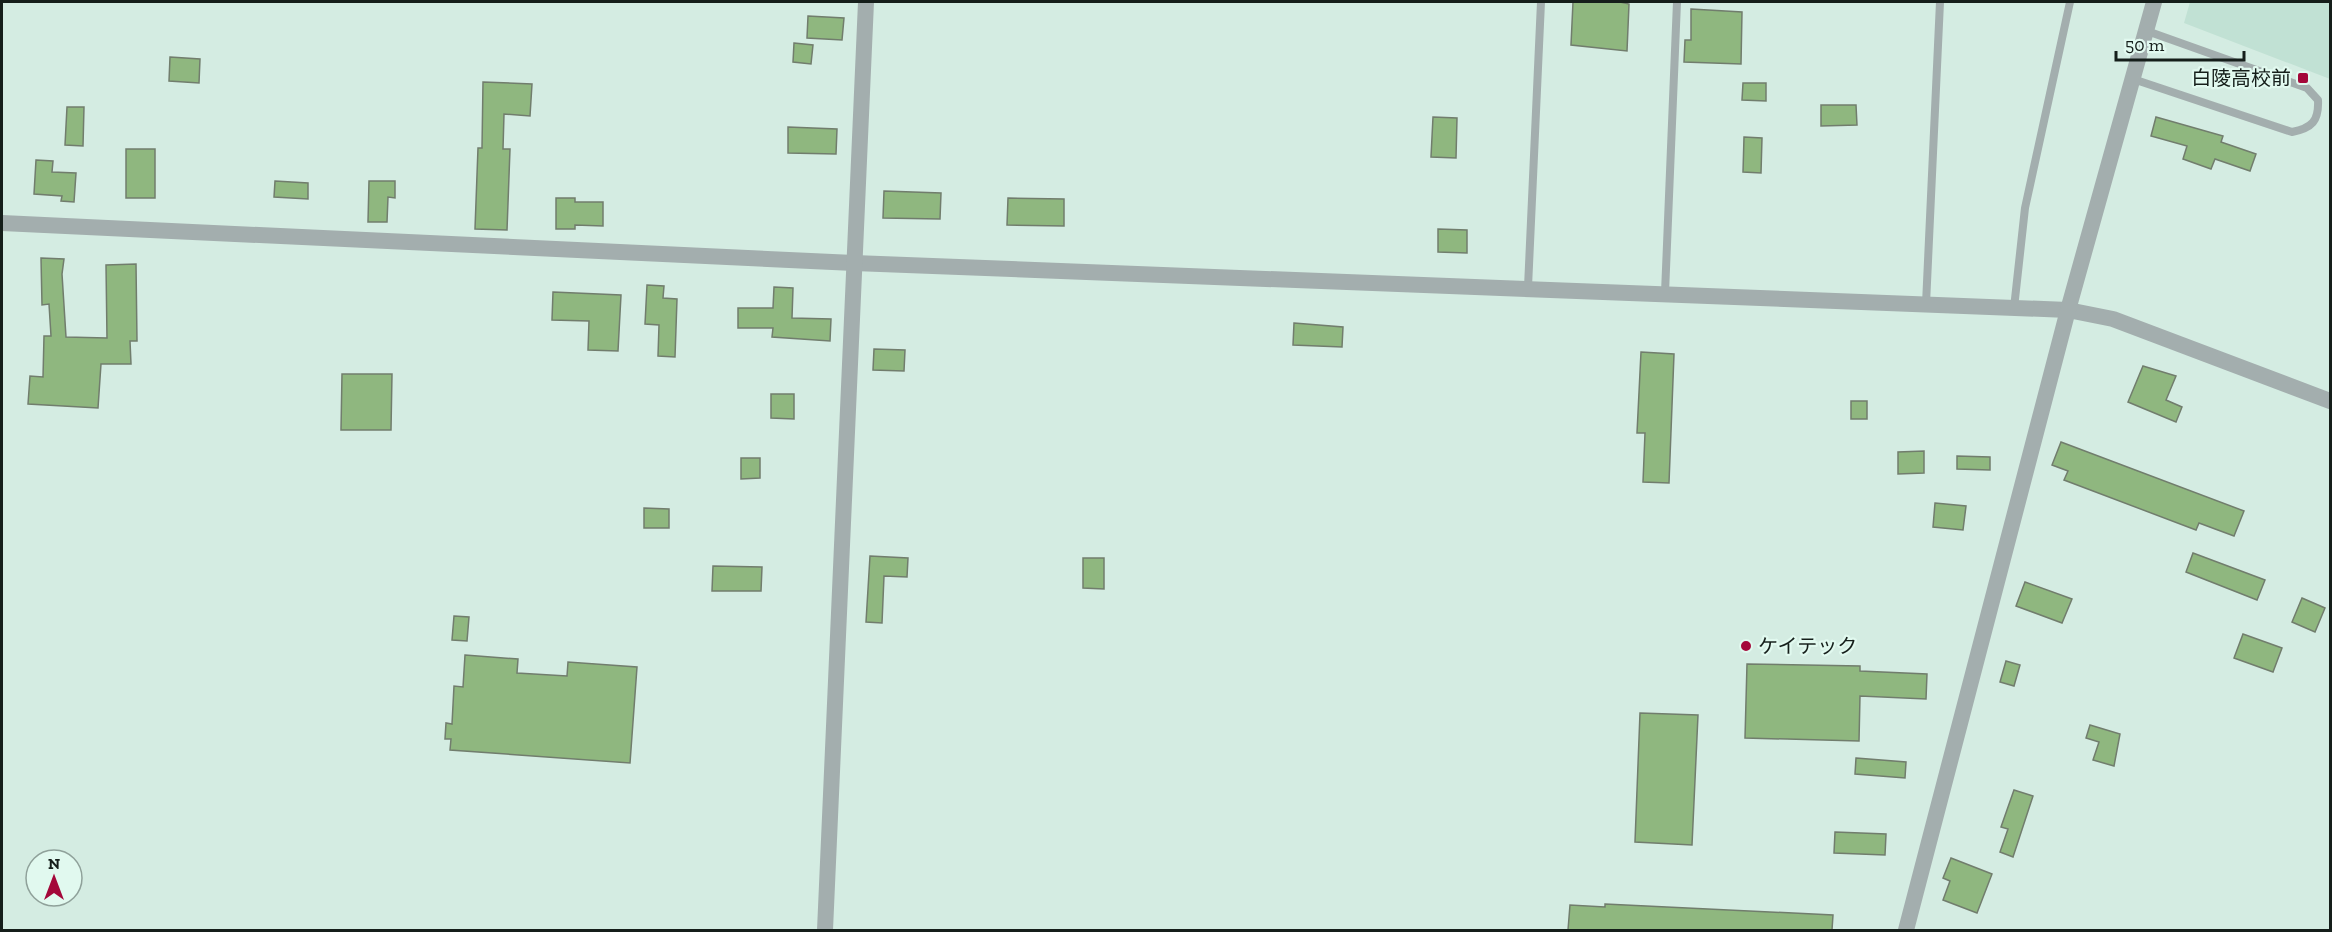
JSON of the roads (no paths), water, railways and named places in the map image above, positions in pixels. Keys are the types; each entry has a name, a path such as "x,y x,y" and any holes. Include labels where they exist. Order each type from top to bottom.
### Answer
{"street":[{"path":"825,930 866,2"},
{"path":"1906,930 2068,310 2154,2"},
{"path":"2,223 854,262 2068,310 2113,320 2331,401"}],"lane":[{"path":"1528,287 1541,2"},
{"path":"1665,293 1677,2"},
{"path":"1926,304 1940,2"},
{"path":"2014,308 2025,208 2070,2"},
{"path":"2133,79 2292,132 2307,129 2315,123 2318,113 2318,100 2307,88 2147,31"}],"place":[{"name":"白陵高校前","path":"2303,78"},
{"name":"ケイテック","path":"1746,646"}]}
